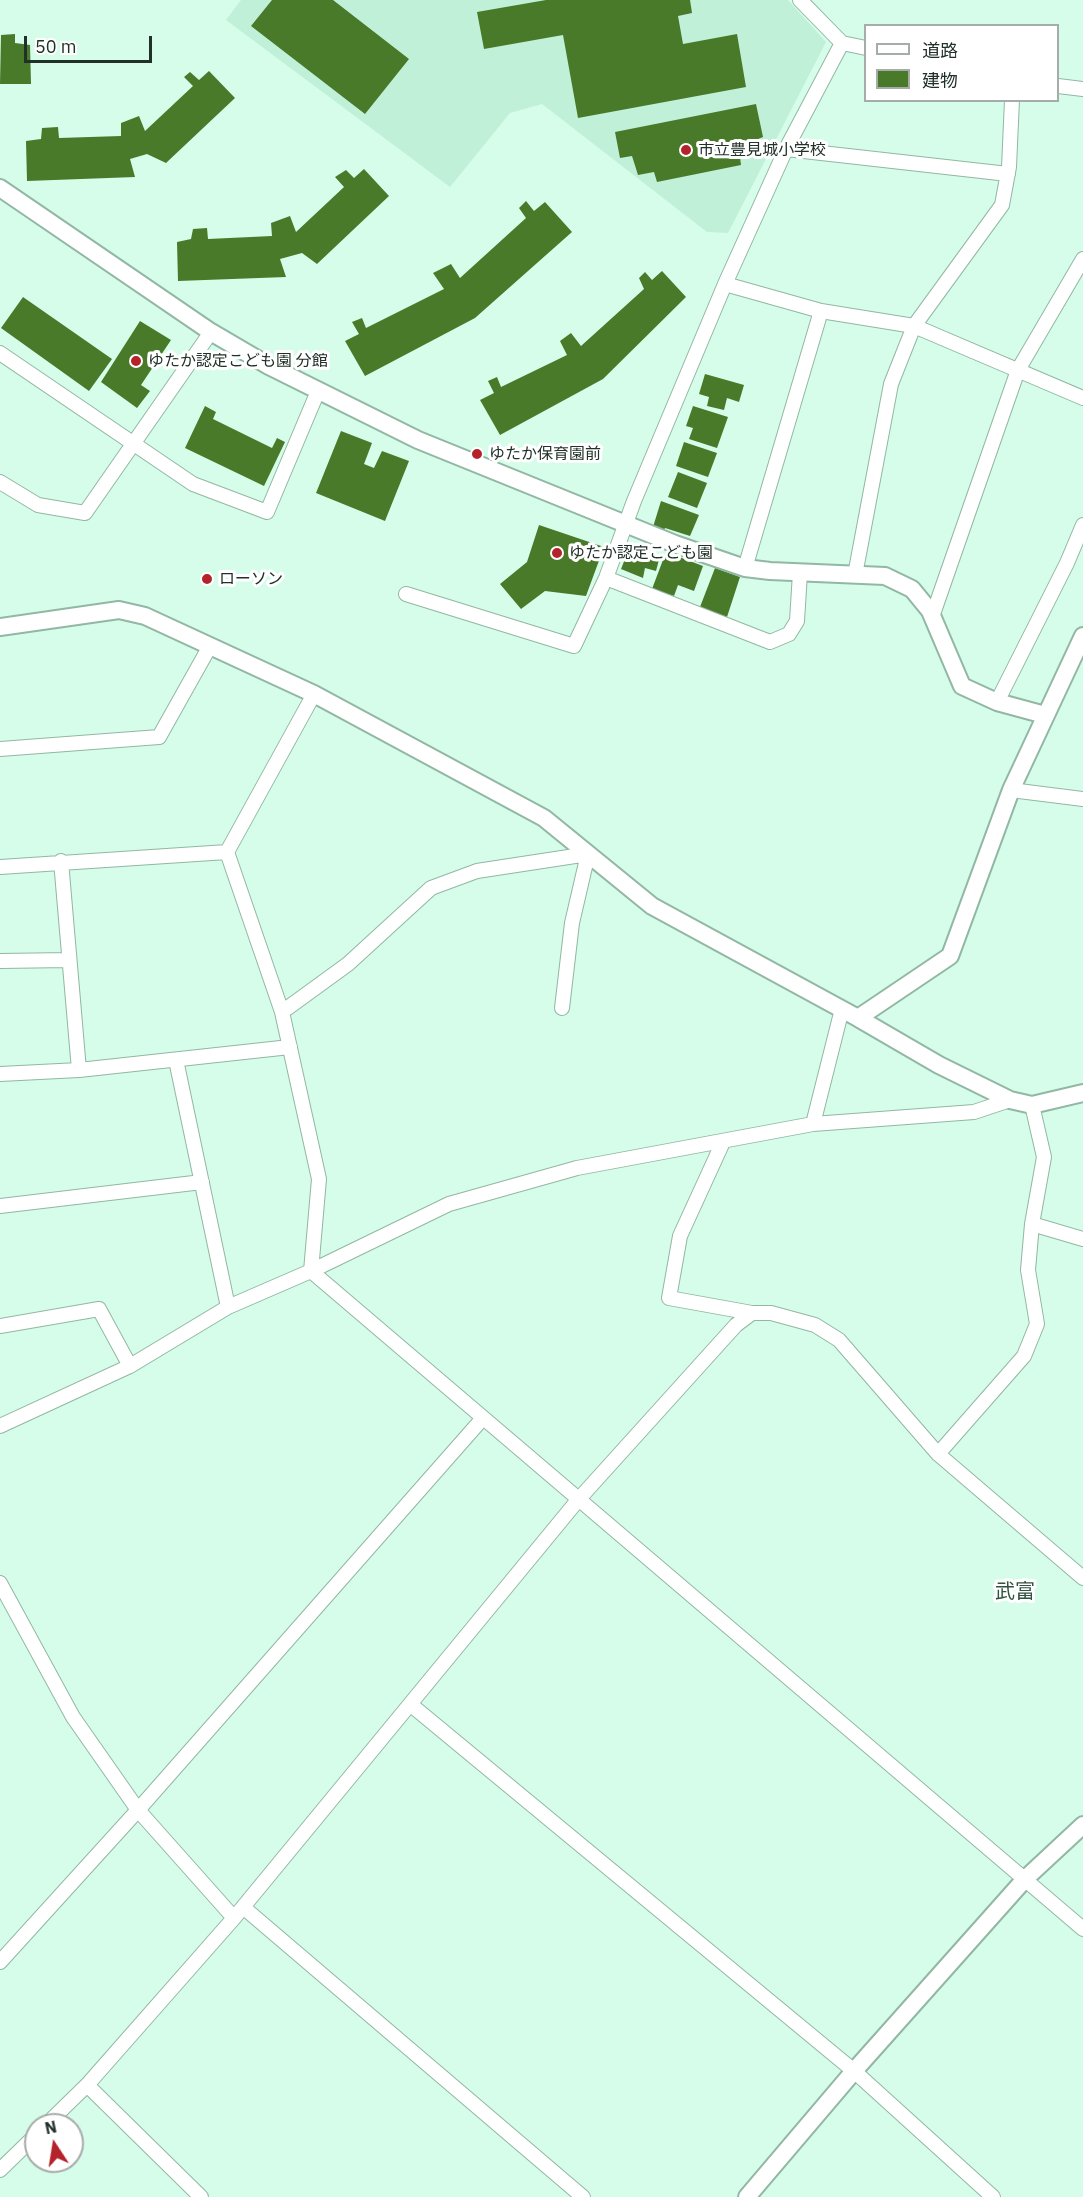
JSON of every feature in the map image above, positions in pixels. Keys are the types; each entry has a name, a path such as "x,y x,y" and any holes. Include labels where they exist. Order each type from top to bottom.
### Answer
{"street":[{"path":"800,0 842,43 864,48"},
{"path":"406,594 574,646 606,578 634,501 724,284 786,149 842,43"},
{"path":"1059,86 1083,89"},
{"path":"855,575 891,384 914,326 1002,206 1008,174 1012,102"},
{"path":"786,149 1008,174"},
{"path":"0,189 211,332 269,366 418,440 675,544 745,567 800,573 885,576 912,589 930,611 962,686 997,702 1045,715"},
{"path":"932,617 1018,370 1083,259"},
{"path":"724,284 821,311 914,326 1083,398"},
{"path":"745,567 821,311"},
{"path":"0,482 38,505 85,513 211,332"},
{"path":"0,353 193,484 267,512 318,391"},
{"path":"997,702 1067,563 1083,525"},
{"path":"606,578 770,642 789,634 797,621 800,573"},
{"path":"0,627 119,610 145,616 314,694 544,818 652,906 842,1009 939,1065 1010,1100 1032,1105 1083,1093"},
{"path":"858,1018 950,956 1011,789 1083,636"},
{"path":"0,749 159,737 210,646"},
{"path":"311,1271 319,1179 282,1012 227,852 314,694"},
{"path":"1011,789 1083,799"},
{"path":"0,867 61,861 227,852"},
{"path":"562,1008 572,923 588,854"},
{"path":"282,1012 348,964 430,888 477,871 588,854"},
{"path":"61,861 79,1070"},
{"path":"0,961 69,960"},
{"path":"813,1124 842,1009"},
{"path":"0,1074 79,1070 290,1047"},
{"path":"176,1060 228,1307"},
{"path":"0,1426 130,1366 228,1307 311,1271 449,1204 577,1168 813,1124 974,1112 1010,1100"},
{"path":"938,1455 1024,1356 1037,1324 1028,1270 1032,1224 1044,1157 1032,1105"},
{"path":"723,1142 680,1236 669,1298 752,1313 771,1313 815,1325 839,1340 938,1455 1083,1578"},
{"path":"0,1206 202,1182"},
{"path":"1032,1224 1083,1239"},
{"path":"311,1271 1083,1929"},
{"path":"0,1326 99,1310 130,1366"},
{"path":"58,2113 87,2085 238,1912 578,1500 736,1325 752,1313"},
{"path":"0,1962 138,1810 483,1418"},
{"path":"0,1583 73,1717 138,1810 238,1912 583,2197"},
{"path":"410,1704 854,2071 993,2197"},
{"path":"747,2197 854,2071 1025,1879 1083,1825"},
{"path":"87,2085 201,2197"},
{"path":"0,2170 24,2147"}],"shaded area":[{"name":"市立豊見城小学校","path":"241,0 788,0 826,42 728,233 707,232 542,104 510,113 450,187 226,20"}],"building":[{"path":"272,0 333,0 409,59 365,114 251,26"},
{"path":"546,0 690,0 692,13 678,16 683,44 737,34 746,87 578,118 563,35 484,49 477,12"},
{"path":"15,34 15,43 30,45 31,84 0,84 1,35"},
{"path":"209,71 235,98 166,163 147,154 130,159 135,177 27,181 26,141 41,139 42,128 58,127 59,138 121,136 121,123 139,116 145,131 193,86 184,77 190,72 199,80"},
{"path":"756,104 763,137 751,142 753,154 740,157 741,165 657,182 654,172 638,175 632,156 620,158 615,132"},
{"path":"364,169 389,196 317,264 302,253 280,259 286,277 178,281 177,242 191,239 193,229 207,228 208,239 272,236 271,223 290,216 296,232 344,187 335,177 346,170 354,178"},
{"path":"526,201 534,211 545,202 572,232 475,318 365,376 345,341 359,334 352,322 362,318 366,328 444,289 433,273 451,264 460,278 526,218 519,208"},
{"path":"662,271 686,297 603,379 500,435 480,400 494,393 488,381 497,377 501,387 567,355 560,341 571,333 581,346 644,289 639,278 645,272 652,280"},
{"path":"23,297 112,359 89,391 1,328"},
{"name":"ゆたか認定こども園 分館","path":"140,321 171,340 141,385 150,391 137,408 101,382"},
{"path":"705,374 744,385 739,402 727,398 724,410 707,406 709,397 699,394"},
{"path":"205,406 216,412 213,419 272,448 277,438 285,442 264,486 185,448"},
{"path":"693,406 728,417 717,448 689,439 693,428 686,426"},
{"path":"341,431 372,443 364,464 374,468 382,451 409,461 385,521 316,493"},
{"path":"684,442 717,453 708,477 676,466"},
{"path":"678,472 707,483 697,508 668,497"},
{"path":"661,501 699,515 690,536 665,528 663,532 653,527"},
{"path":"539,525 604,547 586,596 545,591 521,609 500,584 527,562"},
{"path":"631,544 660,556 656,571 645,568 643,578 621,569"},
{"path":"666,552 703,566 694,591 678,585 674,596 652,589"},
{"path":"715,568 740,577 727,617 700,607"}],"place":[{"name":"市立豊見城小学校","path":"686,150"},
{"name":"ゆたか認定こども園 分館","path":"136,361"},
{"name":"ゆたか保育園前","path":"477,454"},
{"name":"ゆたか認定こども園","path":"557,553"},
{"name":"ローソン","path":"207,579"}],"district":[{"name":"武富","path":"1015,1592"}]}
